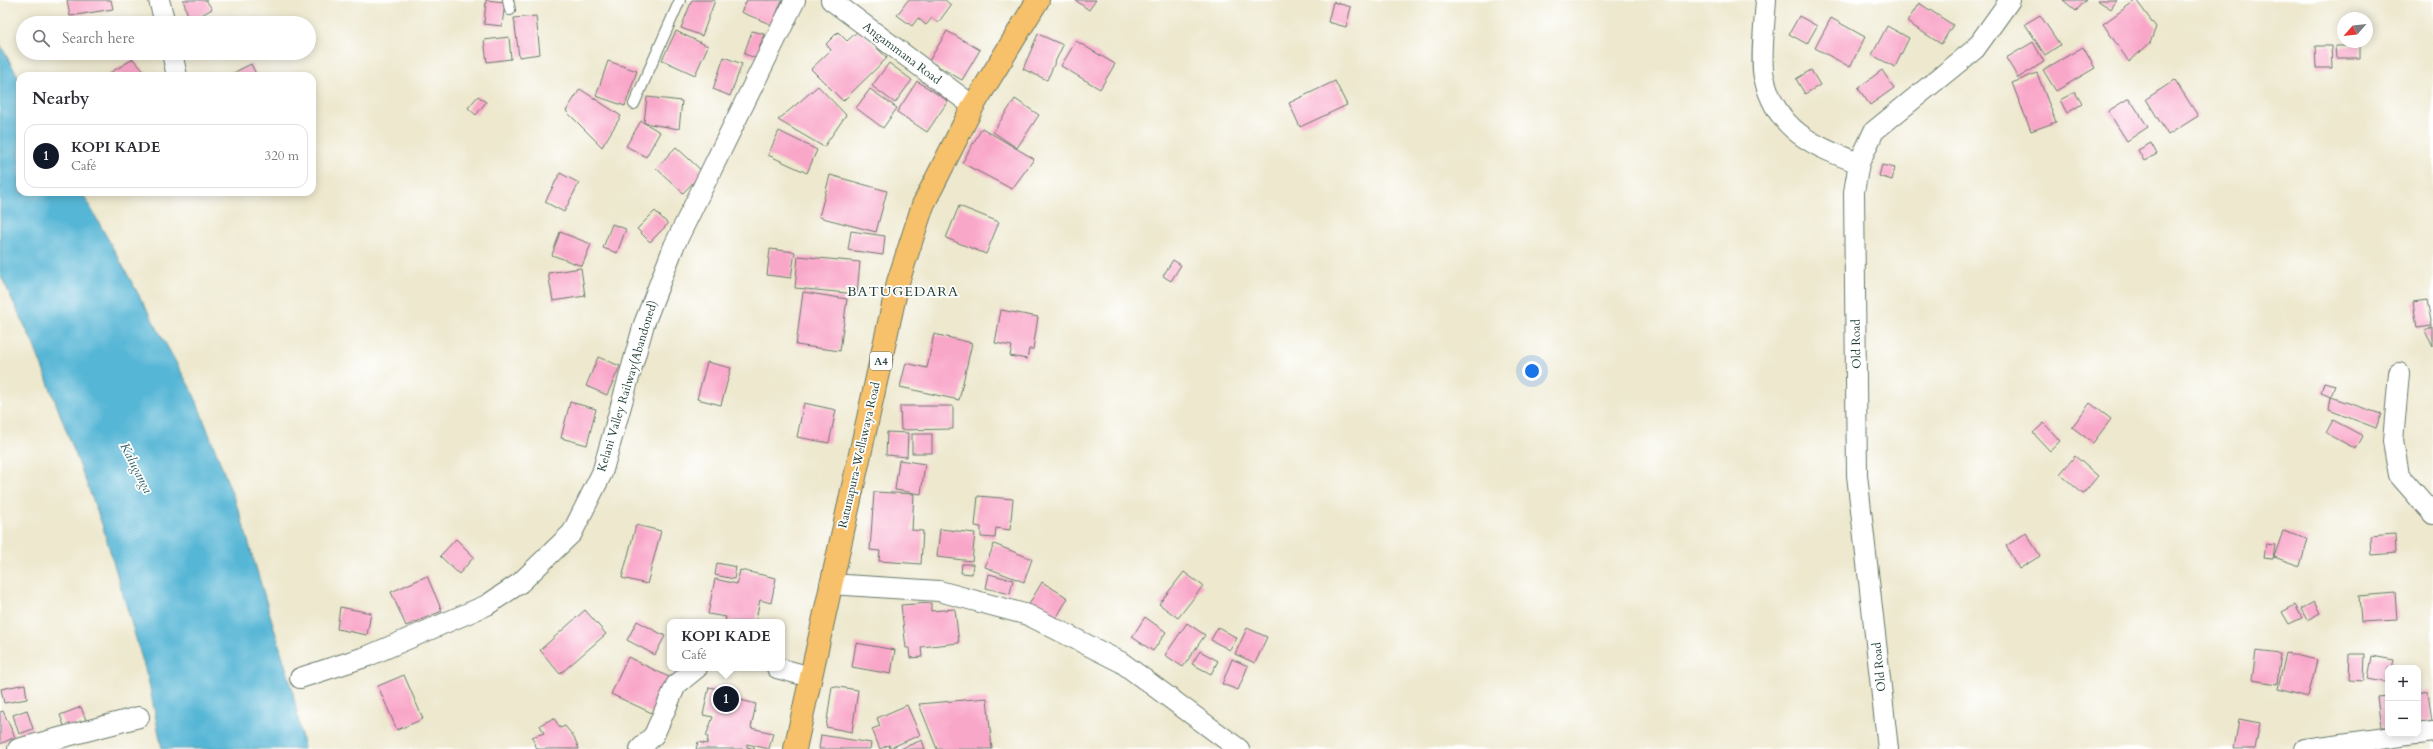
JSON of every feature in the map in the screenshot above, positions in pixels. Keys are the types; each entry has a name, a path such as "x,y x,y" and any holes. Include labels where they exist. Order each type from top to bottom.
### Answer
{"highway":[{"name":"Ratunapura-Wellawaya Road","path":"795,749 830,584 898,282 923,205 973,106 1038,0"}],"street":[{"path":"159,0 163,16"},
{"name":"Kelani Valley Railway(Abandoned)","path":"300,678 368,656 487,605 520,583 572,533 602,473 644,324 674,246 795,0"},
{"name":"Angammana Road","path":"831,0 973,106"},
{"path":"1766,0 1764,76 1778,114 1796,133 1828,151 1859,163"},
{"name":"Old Road","path":"1888,749 1857,475 1854,192 1859,163 1874,132 1975,49 2010,0"},
{"path":"174,60 176,72"},
{"path":"2399,373 2393,441 2399,475 2433,514"},
{"path":"830,584 940,591 1028,615 1122,662 1239,749"},
{"path":"785,670 811,677"},
{"path":"640,749 654,735 676,685 693,671"},
{"path":"18,749 139,717"},
{"path":"2421,734 2433,732"},
{"path":"2305,749 2393,737"}],"lane":[{"path":"634,104 680,0"}],"water":[{"name":"Kaluganga","path":"0,44 16,73 16,196 84,196 194,395 240,514 292,688 304,749 162,749 148,679 102,524 33,343 0,274"}],"building":[{"path":"67,0 111,0 113,9 70,16"},
{"path":"183,0 206,0 212,9 200,16 188,16"},
{"path":"486,0 505,2 502,26 484,24"},
{"path":"692,0 715,0 702,36 681,28"},
{"path":"747,0 782,0 772,25 741,12"},
{"path":"908,0 945,0 951,5 938,23 932,18 926,25 918,18 912,26 897,15"},
{"path":"1075,0 1096,0 1089,10"},
{"path":"2063,0 2086,0 2076,11"},
{"path":"2097,0 2117,0 2111,9"},
{"path":"2136,0 2156,27 2150,43 2129,62 2103,24"},
{"path":"1333,2 1351,7 1346,27 1328,22"},
{"path":"1919,3 1953,25 1941,44 1907,22"},
{"path":"2040,15 2060,45 2045,55 2025,24"},
{"path":"536,16 540,54 519,57 514,18"},
{"path":"1799,16 1817,26 1807,44 1789,34"},
{"path":"1831,18 1865,37 1850,67 1815,48"},
{"path":"1887,26 1909,38 1895,67 1872,55"},
{"path":"859,30 887,58 843,101 811,69 831,50 826,44 838,32 847,41"},
{"path":"676,31 708,46 695,75 662,60"},
{"path":"752,31 764,34 756,58 744,54"},
{"path":"947,31 980,50 962,80 929,61"},
{"path":"1038,34 1063,45 1047,80 1023,69"},
{"path":"509,37 511,59 487,62 484,40"},
{"path":"1076,41 1115,64 1100,89 1061,66"},
{"path":"2033,42 2044,62 2018,78 2006,58"},
{"path":"2315,46 2331,46 2332,68 2316,68"},
{"path":"2335,46 2337,46 2337,48 2360,48 2360,58 2336,58"},
{"path":"2083,47 2095,68 2056,91 2043,70"},
{"path":"724,57 742,64 730,96 713,89"},
{"path":"134,60 144,72 111,72"},
{"path":"608,61 637,71 625,106 596,96"},
{"path":"889,63 912,80 895,103 872,86"},
{"path":"251,64 255,72 235,72"},
{"path":"1811,70 1820,85 1805,94 1796,79"},
{"path":"1882,70 1894,88 1870,105 1858,88"},
{"path":"2037,73 2056,122 2031,131 2012,83"},
{"path":"2175,80 2198,116 2168,135 2146,99"},
{"path":"917,81 948,101 927,132 897,112"},
{"path":"1335,81 1347,105 1300,127 1289,103"},
{"path":"818,86 846,115 824,147 778,120"},
{"path":"580,89 621,116 602,147 566,111"},
{"path":"870,89 897,108 883,128 856,108"},
{"path":"2075,92 2082,104 2067,113 2060,100"},
{"path":"478,96 486,102 476,115 468,108"},
{"path":"647,97 682,101 679,129 644,123"},
{"path":"2129,98 2148,127 2127,141 2108,111"},
{"path":"1015,99 1039,115 1017,148 993,132"},
{"path":"641,121 660,132 646,157 626,146"},
{"path":"982,128 1034,159 1012,189 962,163"},
{"path":"779,131 817,150 807,173 768,155"},
{"path":"2151,143 2157,154 2144,161 2138,150"},
{"path":"676,147 703,172 683,193 656,168"},
{"path":"1882,165 1895,168 1892,180 1879,176"},
{"path":"560,173 579,183 564,212 545,202"},
{"path":"830,175 887,191 876,232 819,217"},
{"path":"959,206 999,222 986,254 946,238"},
{"path":"655,211 668,224 650,242 637,229"},
{"path":"612,224 626,229 617,253 603,248"},
{"path":"851,231 885,236 883,255 848,250"},
{"path":"560,232 591,244 582,266 552,255"},
{"path":"770,249 795,252 791,278 767,275"},
{"path":"798,256 860,262 857,294 795,288"},
{"path":"1173,260 1181,265 1171,281 1163,276"},
{"path":"581,268 585,296 553,301 548,273"},
{"path":"803,292 847,299 840,351 796,345"},
{"path":"2427,300 2432,326 2417,328 2413,302"},
{"path":"1001,310 1038,317 1033,349 1029,349 1027,359 1010,356 1012,346 995,343"},
{"path":"2433,327 2433,347 2425,331"},
{"path":"934,334 972,343 959,400 900,387 906,363 927,368"},
{"path":"598,357 620,366 607,395 586,386"},
{"path":"707,362 731,368 721,405 697,399"},
{"path":"2324,382 2335,385 2331,397 2321,393"},
{"path":"2331,397 2381,414 2376,428 2329,410"},
{"path":"570,402 596,409 587,445 561,438"},
{"path":"804,403 836,410 829,443 797,437"},
{"path":"2090,403 2111,419 2093,443 2072,427"},
{"path":"900,406 953,406 953,429 901,430"},
{"path":"2333,420 2363,436 2356,449 2326,433"},
{"path":"2044,423 2060,441 2050,451 2033,433"},
{"path":"887,432 908,433 907,457 886,455"},
{"path":"912,434 932,434 932,453 912,453"},
{"path":"2075,456 2098,476 2083,494 2060,474"},
{"path":"899,460 925,464 921,494 895,490"},
{"path":"874,492 914,494 912,530 923,531 921,564 879,561 880,551 870,550"},
{"path":"978,496 1013,499 1010,530 996,528 995,538 981,537 981,527 975,526"},
{"path":"636,525 661,531 647,584 622,578"},
{"path":"940,529 975,533 972,561 937,557"},
{"path":"2283,531 2308,539 2300,566 2274,557"},
{"path":"2026,533 2040,556 2019,569 2006,546"},
{"path":"2395,534 2396,553 2371,555 2370,536"},
{"path":"456,539 474,557 459,574 440,556"},
{"path":"994,544 1032,559 1024,582 985,567"},
{"path":"2266,544 2275,545 2273,559 2264,558"},
{"path":"717,563 736,567 734,579 715,575"},
{"path":"962,564 973,564 972,574 961,573"},
{"path":"740,570 776,578 771,603 760,600 756,619 726,619 726,617 708,614 715,579 737,584"},
{"path":"1184,572 1203,586 1178,618 1159,604"},
{"path":"989,574 1013,580 1010,594 986,588"},
{"path":"427,576 442,611 406,626 391,592"},
{"path":"1042,582 1068,598 1055,620 1029,604"},
{"path":"2395,593 2397,620 2361,622 2359,596"},
{"path":"2314,602 2320,613 2307,620 2301,609"},
{"path":"931,603 931,611 955,609 959,643 921,647 922,657 910,658 909,648 906,648 901,605"},
{"path":"2295,605 2302,618 2289,624 2282,612"},
{"path":"340,607 371,613 367,635 337,629"},
{"path":"585,610 606,634 560,674 540,650"},
{"path":"1145,617 1166,632 1153,651 1132,637"},
{"path":"637,621 665,636 655,655 627,640"},
{"path":"1187,623 1205,635 1183,667 1165,655"},
{"path":"1218,627 1237,638 1230,650 1211,640"},
{"path":"1247,628 1267,637 1255,663 1235,654"},
{"path":"856,643 895,650 891,674 852,667"},
{"path":"1200,651 1218,661 1211,674 1192,664"},
{"path":"2256,651 2281,654 2277,684 2252,680"},
{"path":"2286,653 2317,660 2308,697 2278,689"},
{"path":"2350,654 2365,654 2364,681 2349,680"},
{"path":"2372,656 2394,660 2393,665 2385,665 2385,682 2368,679"},
{"path":"628,657 671,678 654,714 611,694"},
{"path":"1232,659 1248,666 1238,690 1222,684"},
{"path":"404,675 423,719 397,730 378,686"},
{"path":"25,684 27,699 4,703 1,689"},
{"path":"832,686 858,690 852,732 826,727"},
{"path":"709,687 738,693 737,699 756,704 751,728 773,733 769,749 747,744 747,747 755,749 696,749 698,742 707,744 708,737 706,736 713,717 703,715"},
{"path":"2428,691 2432,722 2421,723 2421,692"},
{"path":"2385,696 2385,727 2381,727 2377,697"},
{"path":"987,698 992,749 937,749 919,704"},
{"path":"907,705 920,735 890,748 889,745 880,749 872,729 880,726 877,718"},
{"path":"81,707 86,720 65,728 60,715"},
{"path":"27,710 33,729 19,734 13,715"},
{"path":"3,711 15,737 0,744 0,712"},
{"path":"554,718 560,728 565,726 574,737 579,749 537,749 532,737 544,733 540,725"},
{"path":"2239,719 2260,723 2255,749 2234,749"},
{"path":"821,735 871,743 870,749 819,749"},
{"path":"922,740 925,749 900,749"}],"place":[{"name":"KOPI KADE","path":"726,699"}],"district":[{"name":"BATUGEDARA","path":"903,291"}]}
